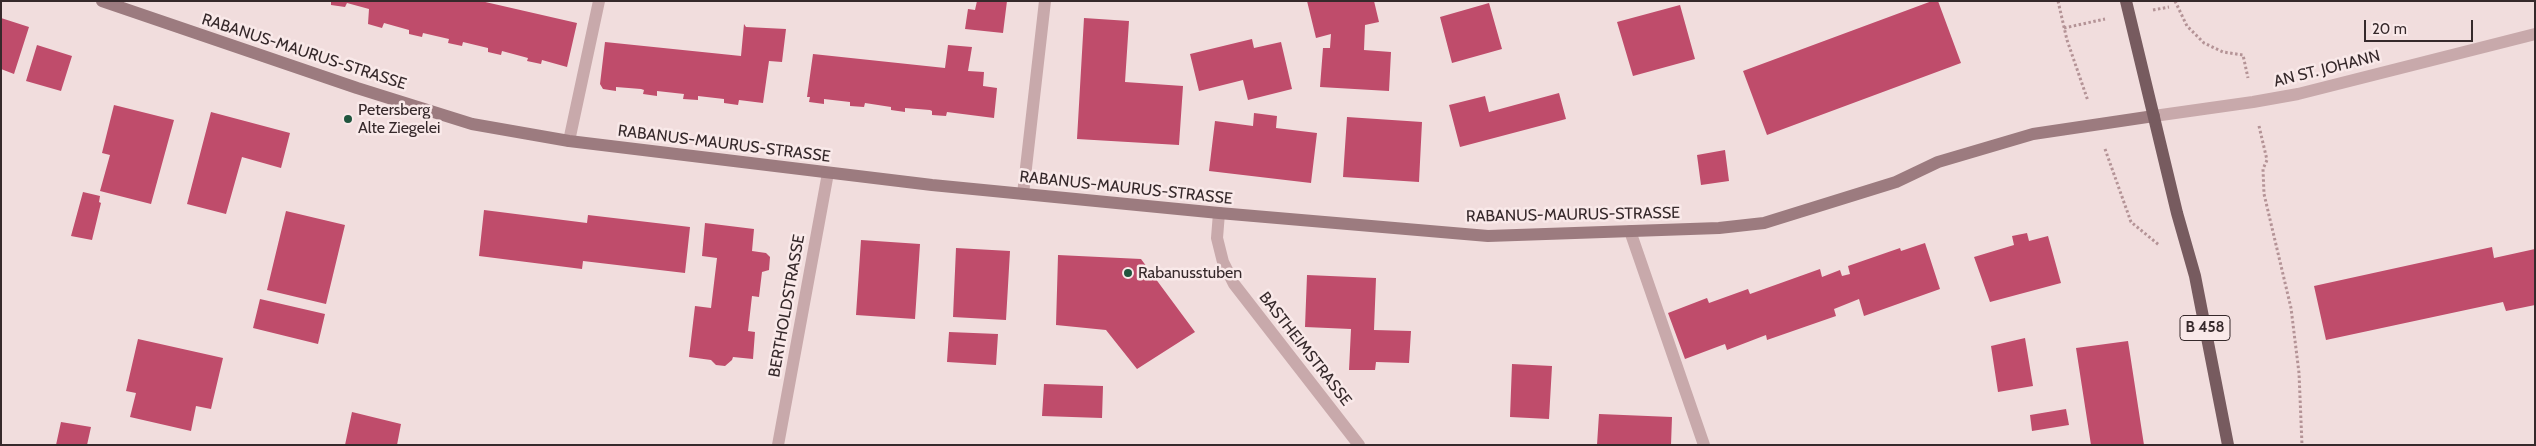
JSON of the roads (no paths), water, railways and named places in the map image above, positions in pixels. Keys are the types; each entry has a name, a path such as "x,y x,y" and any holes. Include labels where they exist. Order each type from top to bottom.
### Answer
{"main road":[{"name":"RABANUS-MAURUS-STRASSE","path":"102,1 357,88 472,124 569,141 828,173 1023,194 1488,236 1719,228 1764,223 1896,182 1938,162 2033,134 2154,116"},
{"name":"B 458","path":"2126,1 2177,213 2195,276 2228,445"}],"street":[{"path":"569,141 599,1"},
{"path":"1023,194 1045,1"},
{"name":"AN ST. JOHANN","path":"2154,116 2298,94 2535,34"},
{"name":"BERTHOLDSTRASSE","path":"778,445 828,173"},
{"name":"BASTHEIMSTRASSE","path":"1219,213 1217,238 1223,262 1234,284 1358,445"},
{"path":"1630,231 1704,445"}],"place":[{"name":"Petersberg Alte Ziegelei","path":"348,119"},
{"name":"Rabanusstuben","path":"1128,273"}]}
